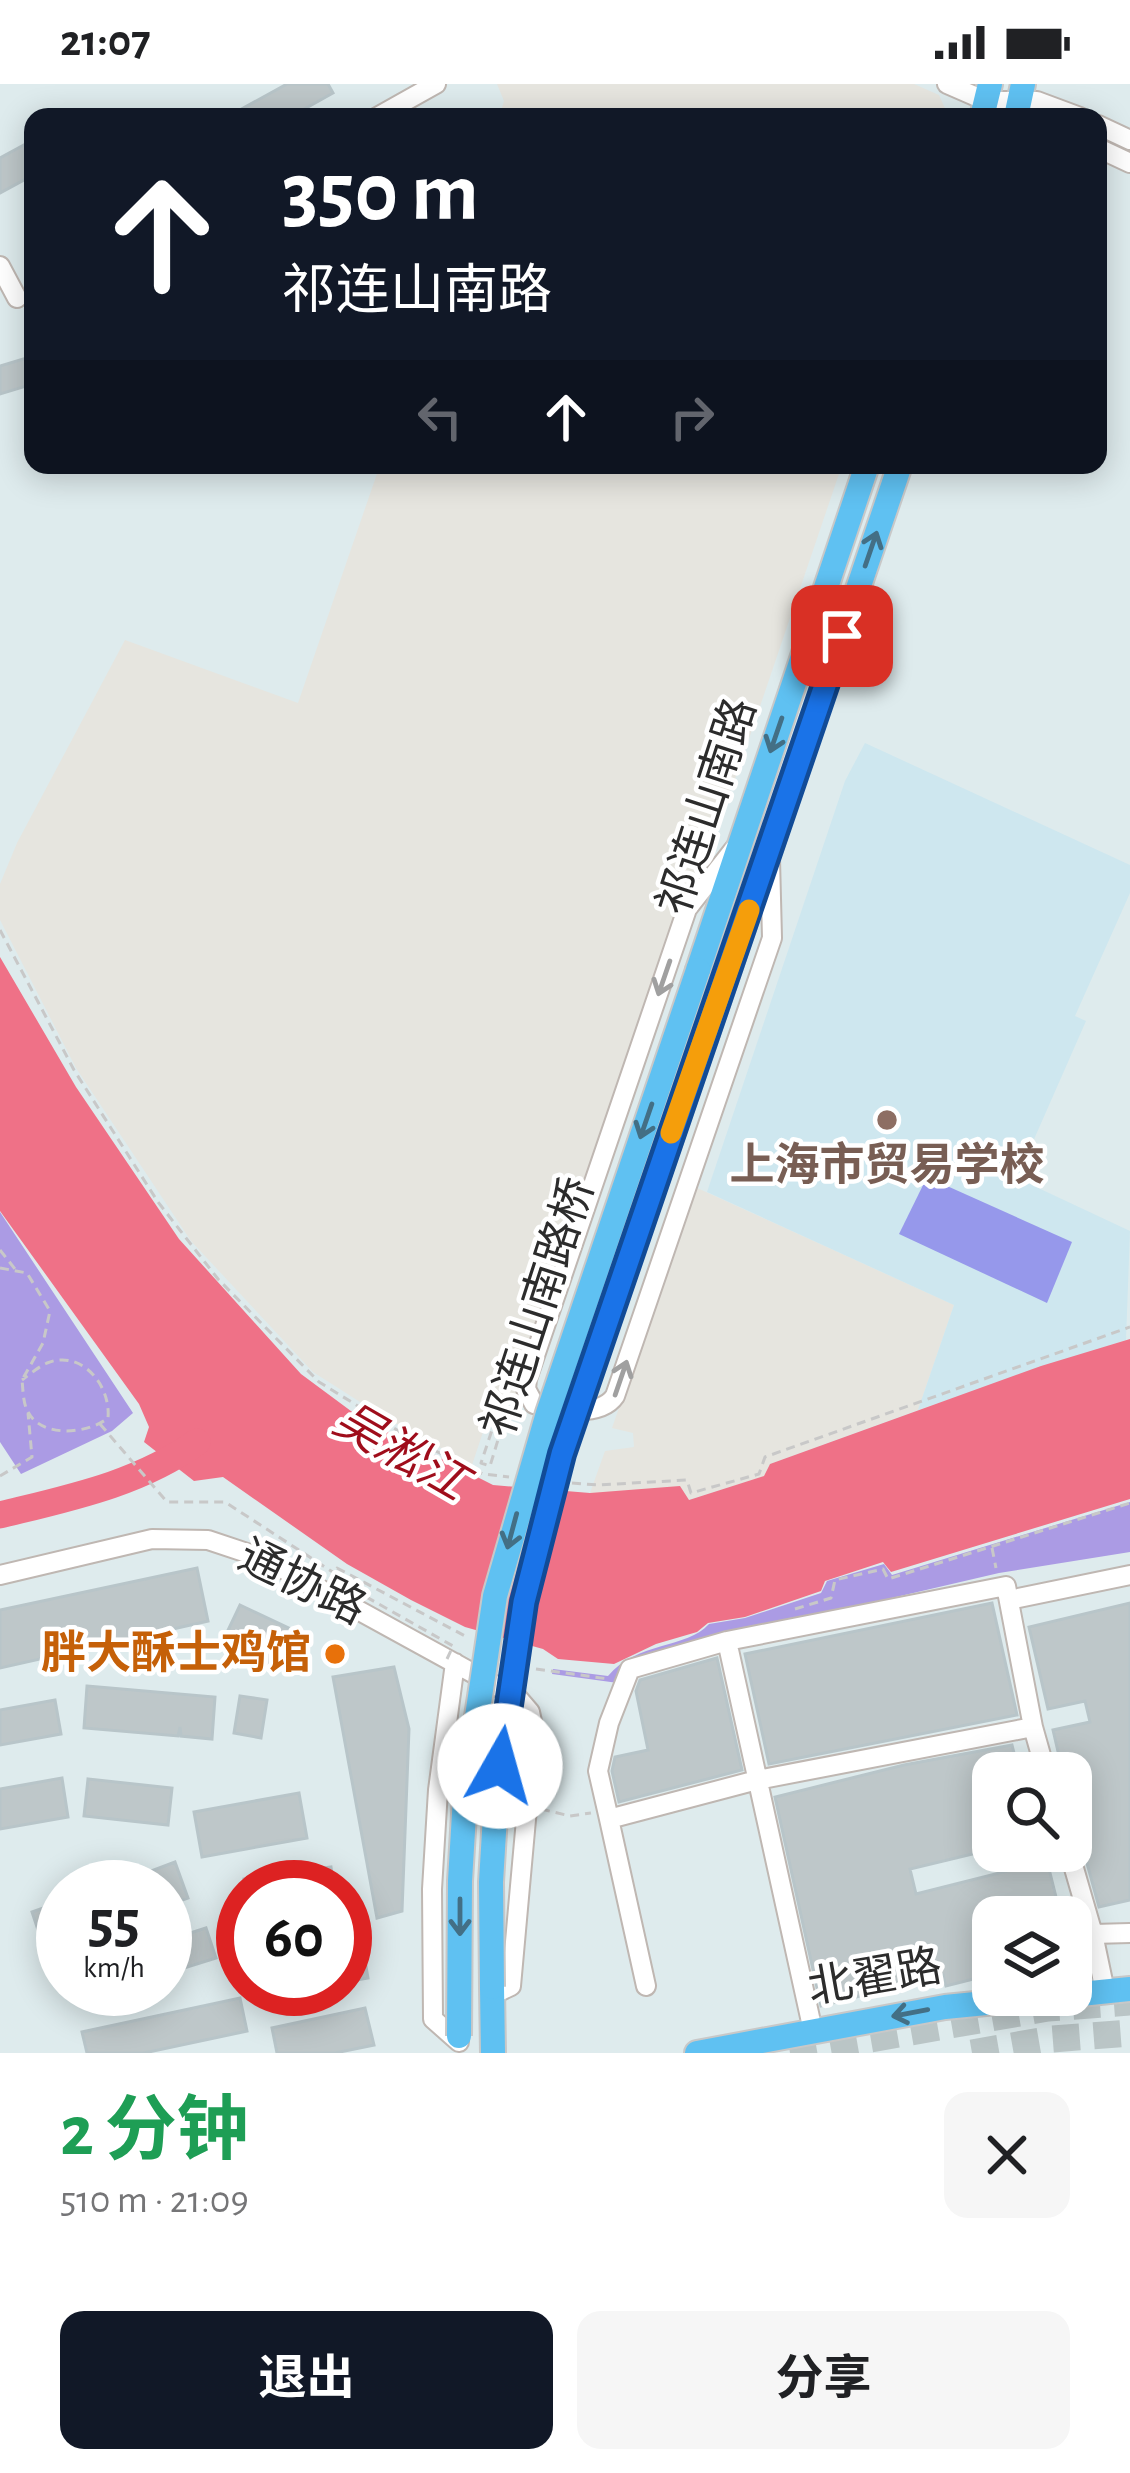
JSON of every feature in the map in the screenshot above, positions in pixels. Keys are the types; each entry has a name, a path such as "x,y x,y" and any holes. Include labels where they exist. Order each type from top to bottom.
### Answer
{"main road":[{"name":"祁连山南路","path":"698,970 864,474"},
{"name":"祁连山南路","path":"726,979 897,474"},
{"name":"祁连山南路桥","path":"459,2043 465,1797 487,1648 514,1523 698,970"},
{"name":"祁连山南路桥","path":"493,2053 491,1882 496,1799 524,1602 562,1454 726,979"},
{"name":"北翟路","path":"697,2053 972,2004"}],"street":[{"path":"393,108 436,84"},
{"path":"947,84 986,101 1061,108"},
{"path":"0,266 17,297"},
{"path":"741,841 687,909 527,1379 526,1389 535,1404 596,1410 608,1406 615,1396 772,938 770,850"},
{"name":"通协路","path":"0,1575 152,1539 208,1540 265,1559 518,1698 533,1721 512,1976 511,1986 492,1991"},
{"path":"1009,1600 1130,1575"},
{"path":"646,1986 598,1771 608,1723 630,1669 727,1641 1006,1586 1040,1752"},
{"path":"727,1641 812,2032"},
{"path":"451,1661 433,1869 432,1997 433,2019 459,2043"},
{"path":"608,1815 757,1780 1033,1727"},
{"path":"1075,1872 1093,1934 1118,1990"},
{"path":"1093,1934 1130,1933"}],"path":[{"path":"0,930 74,1070 158,1202 218,1279 319,1382 413,1440 483,1474 529,1479"},
{"path":"0,1250 16,1271"},
{"path":"0,1268 27,1273 50,1310 43,1343 22,1380 32,1457 0,1476"},
{"path":"574,1483 687,1480 691,1493 759,1474 765,1457 1130,1327"},
{"path":"22,1380 50,1361 82,1364 97,1376 110,1404 108,1418 86,1432 44,1427 28,1413"},
{"path":"501,1403 481,1463 490,1466 508,1408 548,1413"},
{"path":"100,1424 167,1502 225,1502 349,1582"},
{"path":"796,1609 831,1598 835,1580 883,1569 888,1580 1130,1503"},
{"path":"991,1546 998,1575"},
{"path":"451,1661 453,1646 331,1576 337,1568 487,1648"},
{"path":"519,1665 613,1679"},
{"path":"534,1808 570,1816 608,1815"}],"shaded area":[{"path":"497,84 914,84 939,95 945,108 502,108"},
{"path":"377,474 839,474 514,1401 495,1396 472,1465 313,1372 191,1241 76,1068 0,920 0,884 17,843 125,640 298,703"},
{"name":"上海市贸易学校","path":"865,743 1130,865 1130,893 1075,1016 1086,1021 1017,1178 1130,1231 1126,1340 918,1410 954,1305 707,1192 845,781"},
{"path":"927,1177 1072,1242 1047,1303 899,1234"},
{"path":"695,1187 954,1305 918,1410 770,1464 765,1476 688,1500 590,1493 605,1451 634,1447 633,1433 612,1428"},
{"path":"0,1212 133,1413 112,1431 21,1474 0,1442"},
{"path":"1130,1502 1130,1552 999,1573 725,1637 618,1683 552,1674 553,1669 608,1676 633,1657 688,1638 709,1624 745,1618 821,1593 827,1581 884,1564 892,1575"}],"water":[{"name":"吴淞江","path":"0,957 76,1087 179,1239 301,1374 359,1417 493,1485 590,1493 680,1486 689,1500 764,1476 770,1464 1041,1366 1130,1339 1130,1499 891,1572 883,1562 825,1581 821,1591 745,1617 708,1623 697,1632 614,1664 558,1659 543,1649 465,1627 347,1564 223,1477 194,1481 144,1442 149,1427 139,1404 0,1211"}],"building":[{"path":"287,84 328,84 333,93 306,108 243,108"},
{"path":"24,145 24,180 0,193 0,158"},
{"path":"24,359 24,387 0,394 0,366"},
{"path":"197,1568 208,1621 0,1668 0,1610"},
{"path":"992,1603 1017,1715 769,1764 745,1654"},
{"path":"1130,1603 1130,1900 1099,1907 1089,1872 1092,1752 1058,1752 1053,1730 1090,1722 1085,1701 1048,1709 1029,1627"},
{"path":"240,1605 295,1631 276,1671 221,1645"},
{"path":"717,1658 742,1770 619,1802 612,1771 615,1757 648,1750 636,1691 640,1680"},
{"path":"394,1667 409,1729 402,1911 377,1918 372,1860 366,1860 333,1677"},
{"path":"87,1686 215,1697 212,1739 181,1736 180,1727 178,1736 84,1728"},
{"path":"240,1696 267,1700 261,1738 234,1733"},
{"path":"55,1700 61,1734 0,1745 0,1710"},
{"path":"1012,1745 1014,1752 974,1752"},
{"path":"972,1752 972,1854 910,1869 916,1894 1003,1872 1050,1872 1056,1896 972,1896 972,1979 946,1986 943,1975 821,2006 775,1797"},
{"path":"62,1778 68,1817 0,1829 0,1789"},
{"path":"88,1779 172,1788 168,1825 84,1816"},
{"path":"299,1793 307,1838 202,1857 194,1812"},
{"path":"206,1928 216,1958 192,1966 192,1932"},
{"path":"216,2003 216,2016 244,2016 247,2031 144,2053 87,2053 82,2032 156,2016 192,2016 192,2008"},
{"path":"328,2016 367,2016 374,2045 335,2053 277,2053 272,2028"}],"waterway":[{"path":"0,1515 127,1479 197,1442"}],"tunnel":[{"path":"790,2053 1048,2008 1130,2002"},
{"path":"972,2053 1052,2039 1130,2033"}],"slow traffic":[{"path":"671,1133 749,910"}],"place":[{"name":"上海市贸易学校","path":"887,1120"},
{"name":"胖大酥士鸡馆","path":"335,1654"}],"route":[{"path":"500,1766 524,1602 562,1454 842,636"}]}
